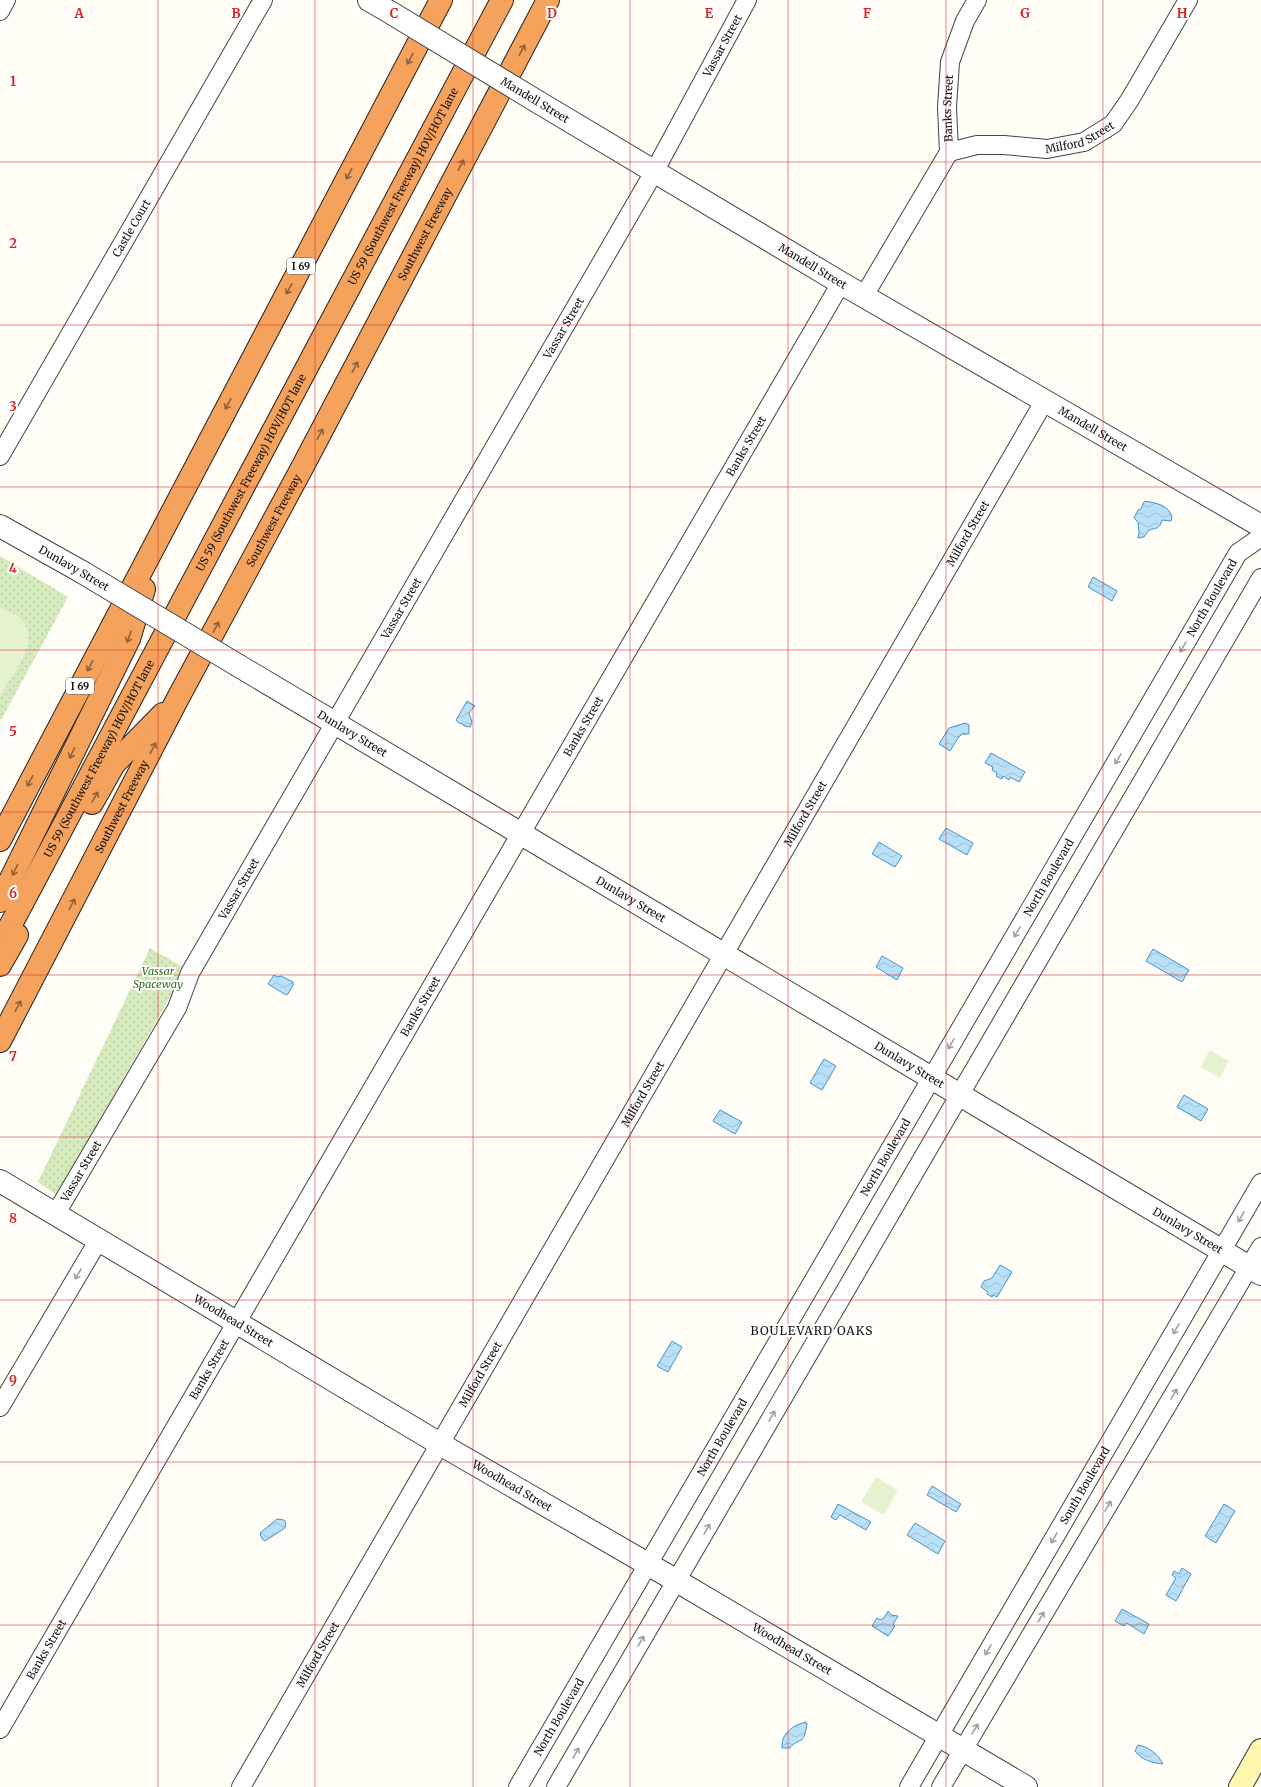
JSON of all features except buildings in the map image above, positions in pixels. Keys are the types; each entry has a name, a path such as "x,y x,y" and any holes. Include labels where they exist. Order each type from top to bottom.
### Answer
{"highway":[{"name":"I 69","path":"0,840 160,532 441,0"},
{"name":"US 59 (Southwest Freeway) HOV/HOT lane","path":"0,945 502,0"},
{"name":"Southwest Freeway","path":"0,1040 178,698 303,466 548,0"},
{"path":"0,901 129,639 160,532"},
{"path":"0,965 114,764 178,698"}],"main road":[{"path":"1240,1787 1261,1750"}],"street":[{"path":"0,11 6,0"},
{"name":"Castle Court","path":"0,456 263,0"},
{"name":"Mandell Street","path":"369,0 840,283 1261,526"},
{"name":"Vassar Street","path":"55,1215 177,1008 190,973 654,172 746,0"},
{"name":"Banks Street","path":"864,296 948,152 947,107 950,62 965,21 977,0"},
{"name":"Milford Street","path":"948,152 977,145 1004,145 1047,149 1084,142 1113,124 1129,101 1188,0"},
{"name":"Banks Street","path":"0,1729 840,283"},
{"name":"Milford Street","path":"241,1787 1045,400"},
{"name":"Dunlavy Street","path":"0,526 82,572 335,724 1255,1270"},
{"name":"North Boulevard","path":"518,1787 1238,553 1261,537"},
{"path":"556,1787 1261,578"},
{"name":"Woodhead Street","path":"0,1181 98,1241 237,1322 440,1444 676,1580 1026,1787"},
{"name":"South Boulevard","path":"909,1787 1261,1183"},
{"path":"0,1406 98,1241"},
{"path":"941,1787 962,1750 1255,1270 1261,1247"}],"green space":[{"path":"0,556 68,597 0,722"},
{"path":"0,607 19,617 26,626 28,636 24,657 0,695"},
{"name":"Vassar Spaceway","path":"150,948 186,969 57,1195 38,1182"},
{"path":"1210,1050 1229,1061 1220,1078 1200,1067"},
{"path":"876,1477 898,1490 884,1515 861,1502"}],"water":[{"path":"1145,501 1165,507 1172,517 1171,521 1162,520 1159,527 1149,530 1144,537 1138,538 1138,522 1134,518"},
{"path":"1093,577 1117,591 1112,601 1088,587"},
{"path":"467,701 475,706 469,713 472,722 470,727 464,726 456,720"},
{"path":"965,723 969,725 969,734 962,734 950,751 939,744 949,728"},
{"path":"991,753 1025,772 1019,782 1010,777 1009,780 1003,776 1002,779 996,776 997,773 992,770 993,767 985,763"},
{"path":"946,828 973,843 967,855 939,839"},
{"path":"879,842 902,856 895,867 872,854"},
{"path":"1153,949 1189,970 1182,982 1146,961"},
{"path":"882,956 903,968 897,980 876,967"},
{"path":"274,975 277,977 281,976 293,982 288,994 286,995 268,984"},
{"path":"824,1059 836,1066 822,1090 810,1083"},
{"path":"1184,1095 1208,1109 1201,1121 1177,1107"},
{"path":"720,1110 742,1122 735,1134 713,1121"},
{"path":"1000,1265 1012,1272 997,1297 993,1295 992,1297 981,1287 984,1281 992,1278"},
{"path":"672,1341 682,1347 668,1372 657,1366"},
{"path":"932,1486 961,1504 956,1512 927,1495"},
{"path":"838,1504 871,1522 866,1530 840,1515 836,1520 831,1517"},
{"path":"1224,1504 1235,1511 1216,1543 1205,1536"},
{"path":"277,1519 284,1520 286,1523 285,1528 265,1541 262,1539 260,1533"},
{"path":"915,1523 945,1541 938,1554 907,1535"},
{"path":"1182,1568 1191,1574 1176,1601 1166,1595 1176,1578 1172,1575 1174,1571 1179,1574"},
{"path":"1122,1609 1149,1624 1144,1634 1127,1623 1124,1626 1115,1621"},
{"path":"888,1611 891,1615 898,1616 893,1624 895,1626 888,1636 872,1626 877,1618 880,1620 884,1618"},
{"path":"806,1722 806,1731 803,1739 790,1748 782,1748 782,1743 789,1730"},
{"path":"1138,1745 1146,1747 1153,1752 1159,1757 1163,1764 1151,1762 1140,1757 1135,1751"}],"district":[{"name":"BOULEVARD OAKS","path":"812,1330"}]}
